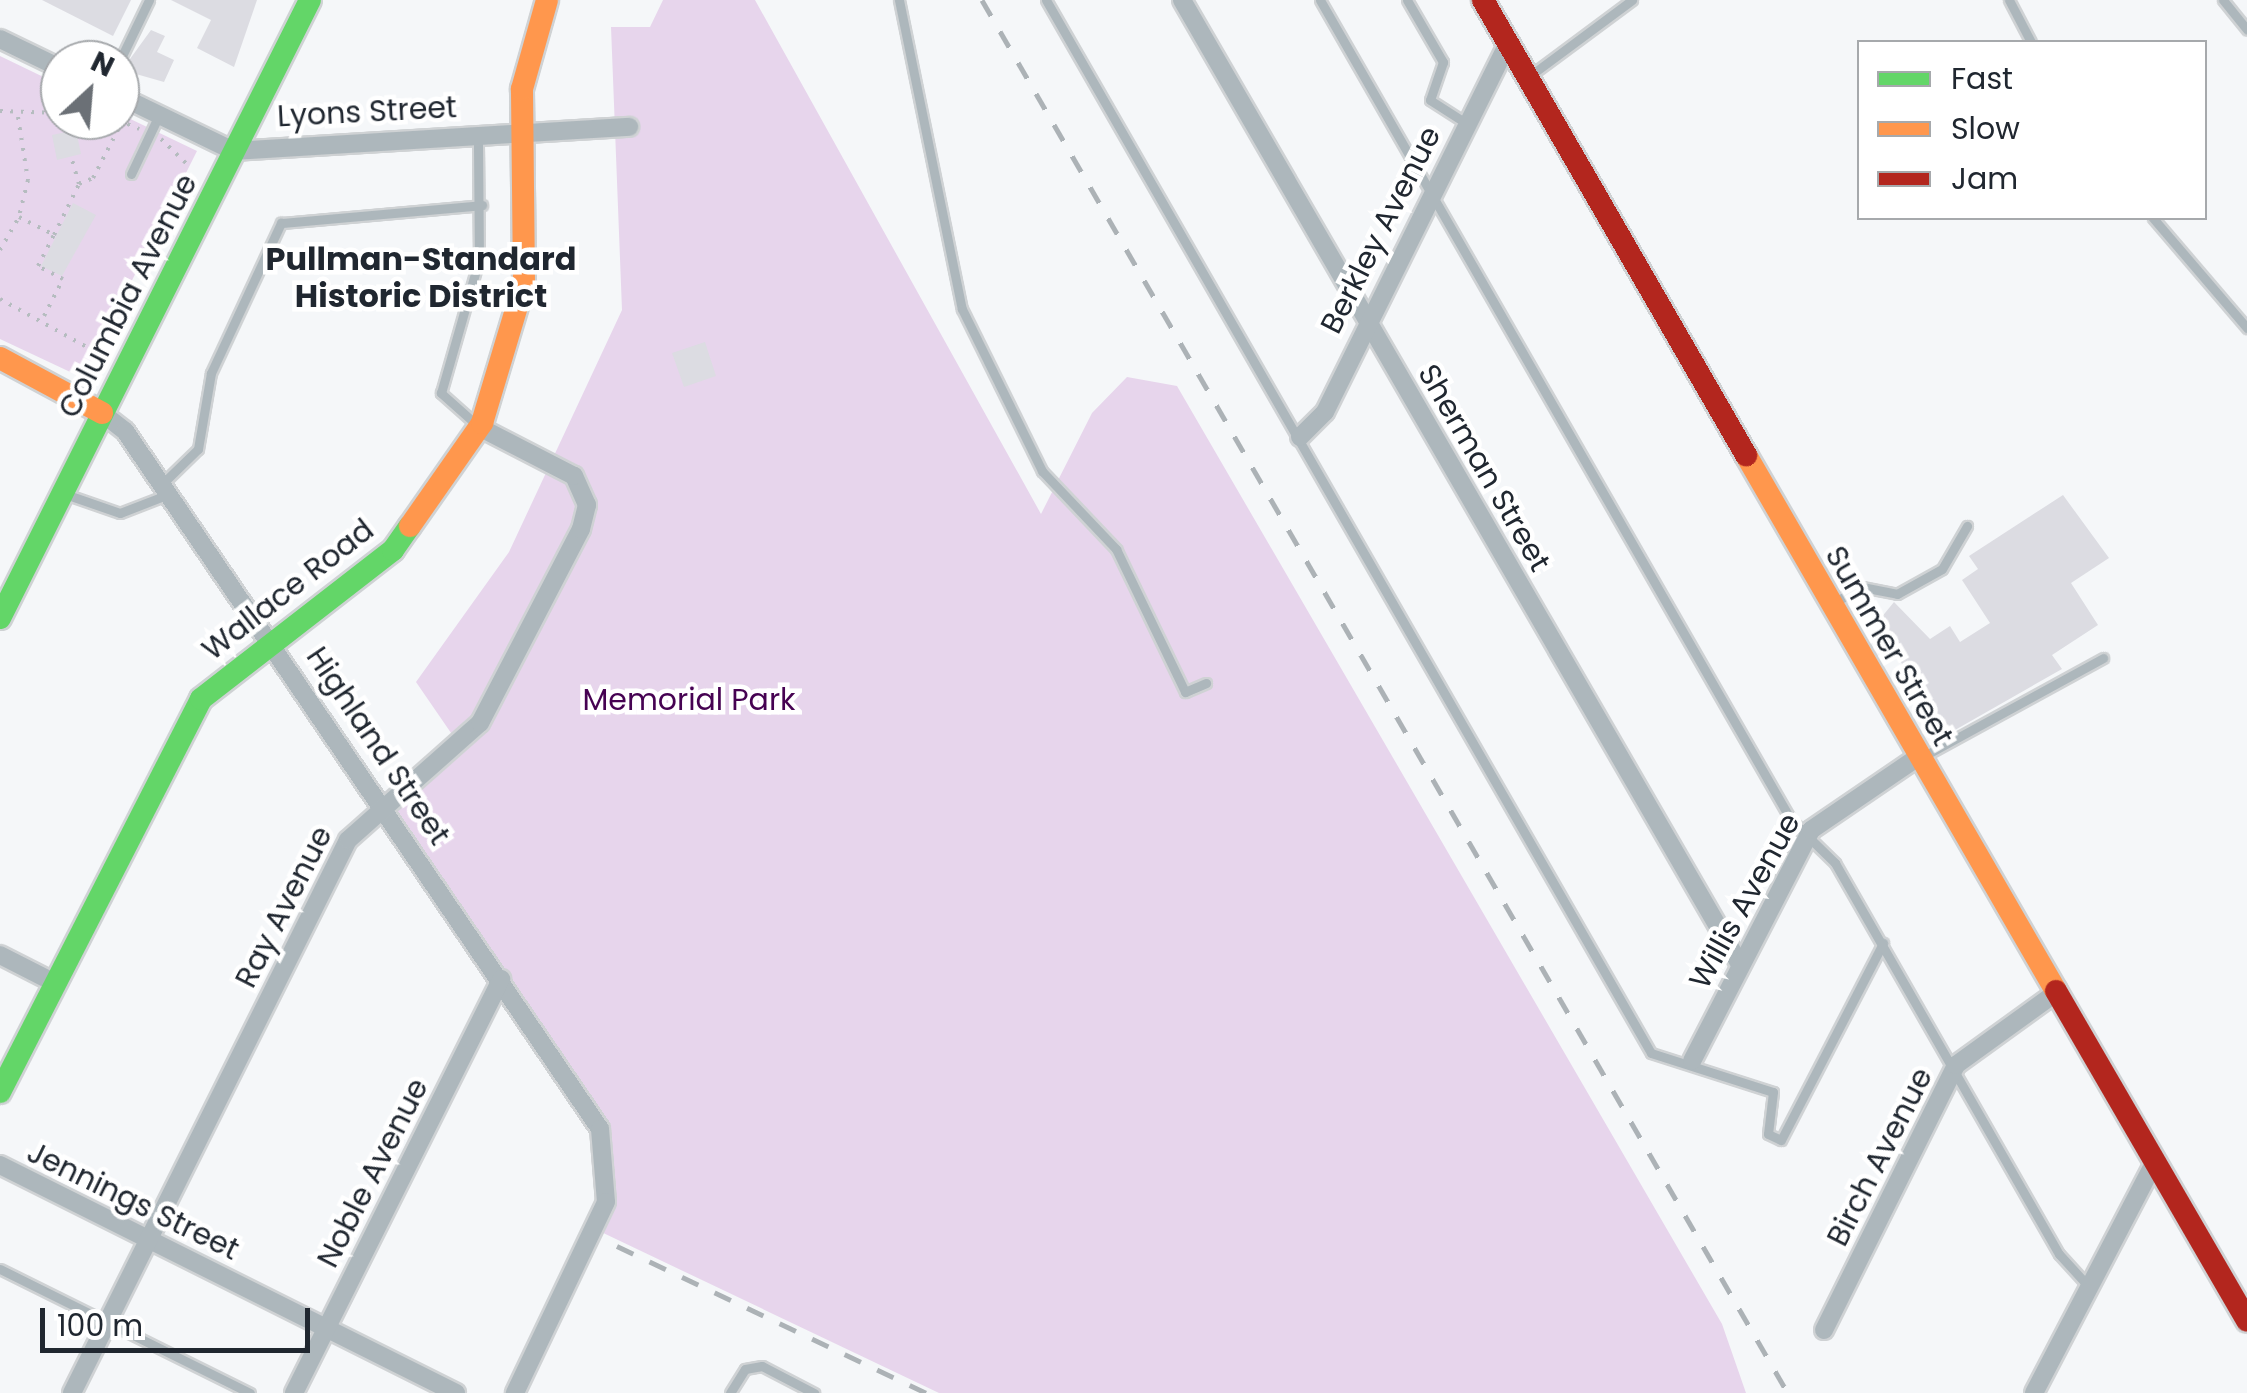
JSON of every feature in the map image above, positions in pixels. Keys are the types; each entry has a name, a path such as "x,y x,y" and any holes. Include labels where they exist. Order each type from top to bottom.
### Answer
{"street":[{"name":"Columbia Avenue","path":"0,618 15,576 63,492 310,0"},
{"name":"Wallace Road","path":"0,1092 187,720 221,678 393,550 480,427 524,283 524,66 547,0"},
{"name":"Sherman Street","path":"1182,0 1739,963"},
{"name":"Summer Street","path":"1483,0 1524,79 2247,1321"},
{"path":"0,39 40,58"},
{"name":"Berkley Avenue","path":"1300,438 1325,412 1364,317 1508,44"},
{"name":"Lyons Street","path":"140,106 234,151 628,128"},
{"name":"Highland Street","path":"0,358 102,414 165,489 586,1103 610,1175 597,1230 515,1393"},
{"name":"Ray Avenue","path":"72,1393 348,840 382,805 480,722 585,517 574,476 480,427"},
{"name":"Willis Avenue","path":"1692,1060 1807,837 1837,805 1918,757"},
{"path":"0,956 55,982"},
{"name":"Noble Avenue","path":"294,1393 501,979"},
{"name":"Birch Avenue","path":"1824,1330 1956,1065 2058,992"},
{"path":"2034,1393 2154,1162"},
{"name":"Jennings Street","path":"0,1166 456,1393"}],"lane":[{"path":"130,40 150,0"},
{"path":"898,0 962,310 1042,471 1116,549 1185,692 1206,683"},
{"path":"1046,0 1651,1053 1675,1066 1692,1060 1772,1092 1768,1134 1781,1140 1883,943"},
{"path":"1320,0 1807,837 1835,863 1956,1065 2059,1254 2089,1287"},
{"path":"1407,0 1442,62 1430,100 1466,123"},
{"path":"1524,79 1632,0"},
{"path":"2010,0 2031,40"},
{"path":"2223,0 2247,30"},
{"path":"130,174 159,115"},
{"path":"478,134 482,205 473,296 440,393 480,427"},
{"path":"63,492 120,513 165,489 198,448 210,372 281,223 482,205"},
{"path":"2155,220 2247,328"},
{"path":"1830,605 1862,587 1897,594 1942,569 1967,526"},
{"path":"1918,757 2103,658"},
{"path":"0,1269 250,1393"},
{"path":"730,1393 754,1366 814,1393"}],"path":[{"path":"0,112 18,117 40,115"},
{"path":"0,250 19,217 28,180 18,117"},
{"path":"79,184 94,178 113,140"},
{"path":"44,316 63,279 38,266 79,184 72,159"},
{"path":"19,217 54,235"},
{"path":"0,299 44,316 98,353"}],"green space":[{"name":"Memorial Park","path":"663,0 755,0 1041,514 1092,413 1127,377 1177,386 1722,1324 1746,1393 939,1393 597,1230 607,1151 382,805 460,746 416,682 509,552 622,310 611,27 650,27"},
{"path":"0,56 40,75 40,140 140,140 140,124 197,151 83,378 0,339"}],"building":[{"path":"42,0 131,0 113,36"},
{"path":"171,0 257,0 234,67 197,48 211,20"},
{"path":"151,30 165,36 157,52 174,60 164,82 140,75 140,45"},
{"path":"53,140 78,140 81,154 57,160"},
{"path":"73,203 96,215 62,276 41,266"},
{"path":"705,342 716,376 684,387 672,353"},
{"path":"2063,495 2109,558 2071,583 2098,625 2052,655 2062,669 1948,734 1876,624 1894,602 1930,639 1950,626 1960,642 1990,623 1962,580 1978,569 1969,556"}],"railway":[{"path":"982,0 1788,1393"},
{"path":"617,1246 926,1393"}],"traffic: fast":[{"path":"0,618 310,0"},
{"path":"0,1092 201,699 393,550 410,526"}],"traffic: slow":[{"path":"410,526 482,423 524,283 522,89 547,0"},
{"path":"0,358 102,413"},
{"path":"1746,455 2056,991"}],"traffic: jam":[{"path":"1483,0 1746,455"},
{"path":"2056,991 2247,1321"}],"district":[{"name":"Pullman-Standard Historic District","path":"421,278"}]}
